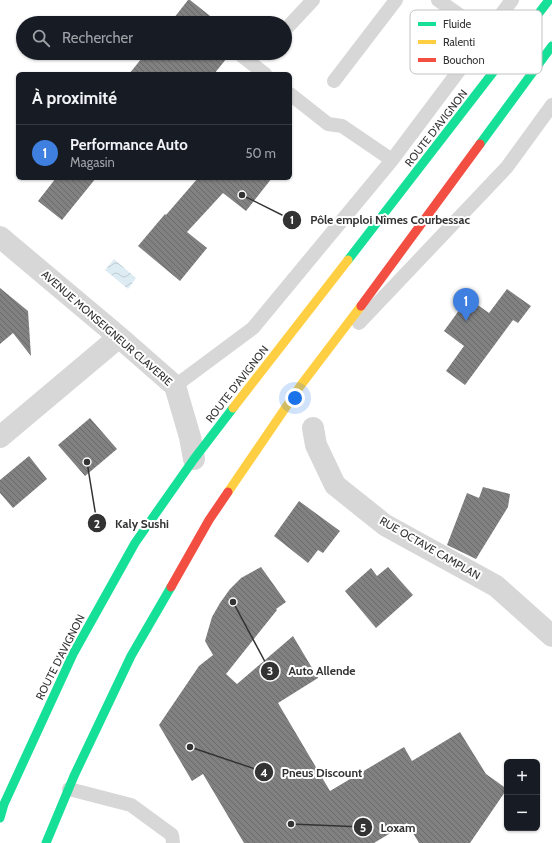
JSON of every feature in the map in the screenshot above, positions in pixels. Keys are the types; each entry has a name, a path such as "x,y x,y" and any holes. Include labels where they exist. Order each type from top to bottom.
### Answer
{"main road":[{"name":"ROUTE D'AVIGNON","path":"541,10 549,0"},
{"path":"542,60 552,46"},
{"name":"ROUTE D'AVIGNON","path":"0,818 8,797 73,654 135,543 194,459 492,74"},
{"path":"46,843 68,790 135,650 209,520 301,385 531,74"}],"street":[{"name":"AVENUE MONSEIGNEUR CLAVERIE","path":"0,237 175,386 190,437 194,459"},
{"path":"0,437 119,337"},
{"name":"RUE OCTAVE CAMPLAN","path":"312,428 316,445 335,485 386,525 496,586 552,636"}],"lane":[{"path":"292,22 313,0"},
{"path":"334,81 396,0"},
{"path":"438,0 452,10"},
{"path":"505,10 512,0"},
{"path":"247,60 262,72"},
{"path":"175,386 253,328 392,160 457,74"},
{"path":"292,96 328,124 342,126 392,160"},
{"path":"301,385 507,167 552,105"},
{"path":"68,790 131,805 172,835 173,843"}],"water":[{"path":"114,259 136,278 128,289 105,270"}],"building":[{"path":"188,0 190,0 210,16 175,16"},
{"path":"140,60 225,60 216,72 131,72"},
{"path":"54,180 94,180 62,220 38,201"},
{"path":"196,180 270,180 246,211 223,193 187,232 207,248 180,281 138,246 165,214 166,215"},
{"path":"0,288 28,311 31,356 13,333 0,344"},
{"path":"507,289 531,306 518,323 513,320 465,385 446,371 464,346 444,331 468,298 489,313"},
{"path":"90,418 117,449 85,476 58,445"},
{"path":"29,456 47,479 13,508 0,493 0,480"},
{"path":"483,487 510,494 508,507 476,559 447,545 467,493 479,498"},
{"path":"299,501 340,531 323,553 318,550 308,563 274,536"},
{"path":"261,567 286,602 276,609 277,610 226,674 237,684 293,636 318,678 278,703 330,791 404,747 412,761 460,732 486,774 504,787 504,793 470,843 419,843 407,823 374,843 244,843 203,774 192,781 159,725 199,666 213,655 205,641 212,617 230,589 241,578"},
{"path":"388,567 413,595 376,628 345,591 371,568 377,576"}],"traffic: fast":[{"path":"541,10 549,0"},
{"path":"542,60 552,46"},
{"path":"348,260 492,74"},
{"path":"480,144 531,74"},
{"path":"0,818 4,804 73,654 135,543 194,459 233,408"},
{"path":"46,843 74,776 131,656 171,587"}],"traffic: slow":[{"path":"233,408 348,260"},
{"path":"228,492 301,385 361,306"}],"traffic: jam":[{"path":"361,306 480,144"},
{"path":"171,587 209,520 228,492"}],"place":[{"name":"Pôle emploi Nîmes Courbessac","path":"242,195"},
{"name":"Performance Auto","path":"466,321"},
{"name":"Kaly Sushi","path":"87,462"},
{"name":"Auto Allende","path":"233,602"},
{"name":"Pneus Discount","path":"190,747"},
{"name":"Loxam","path":"291,824"}]}
